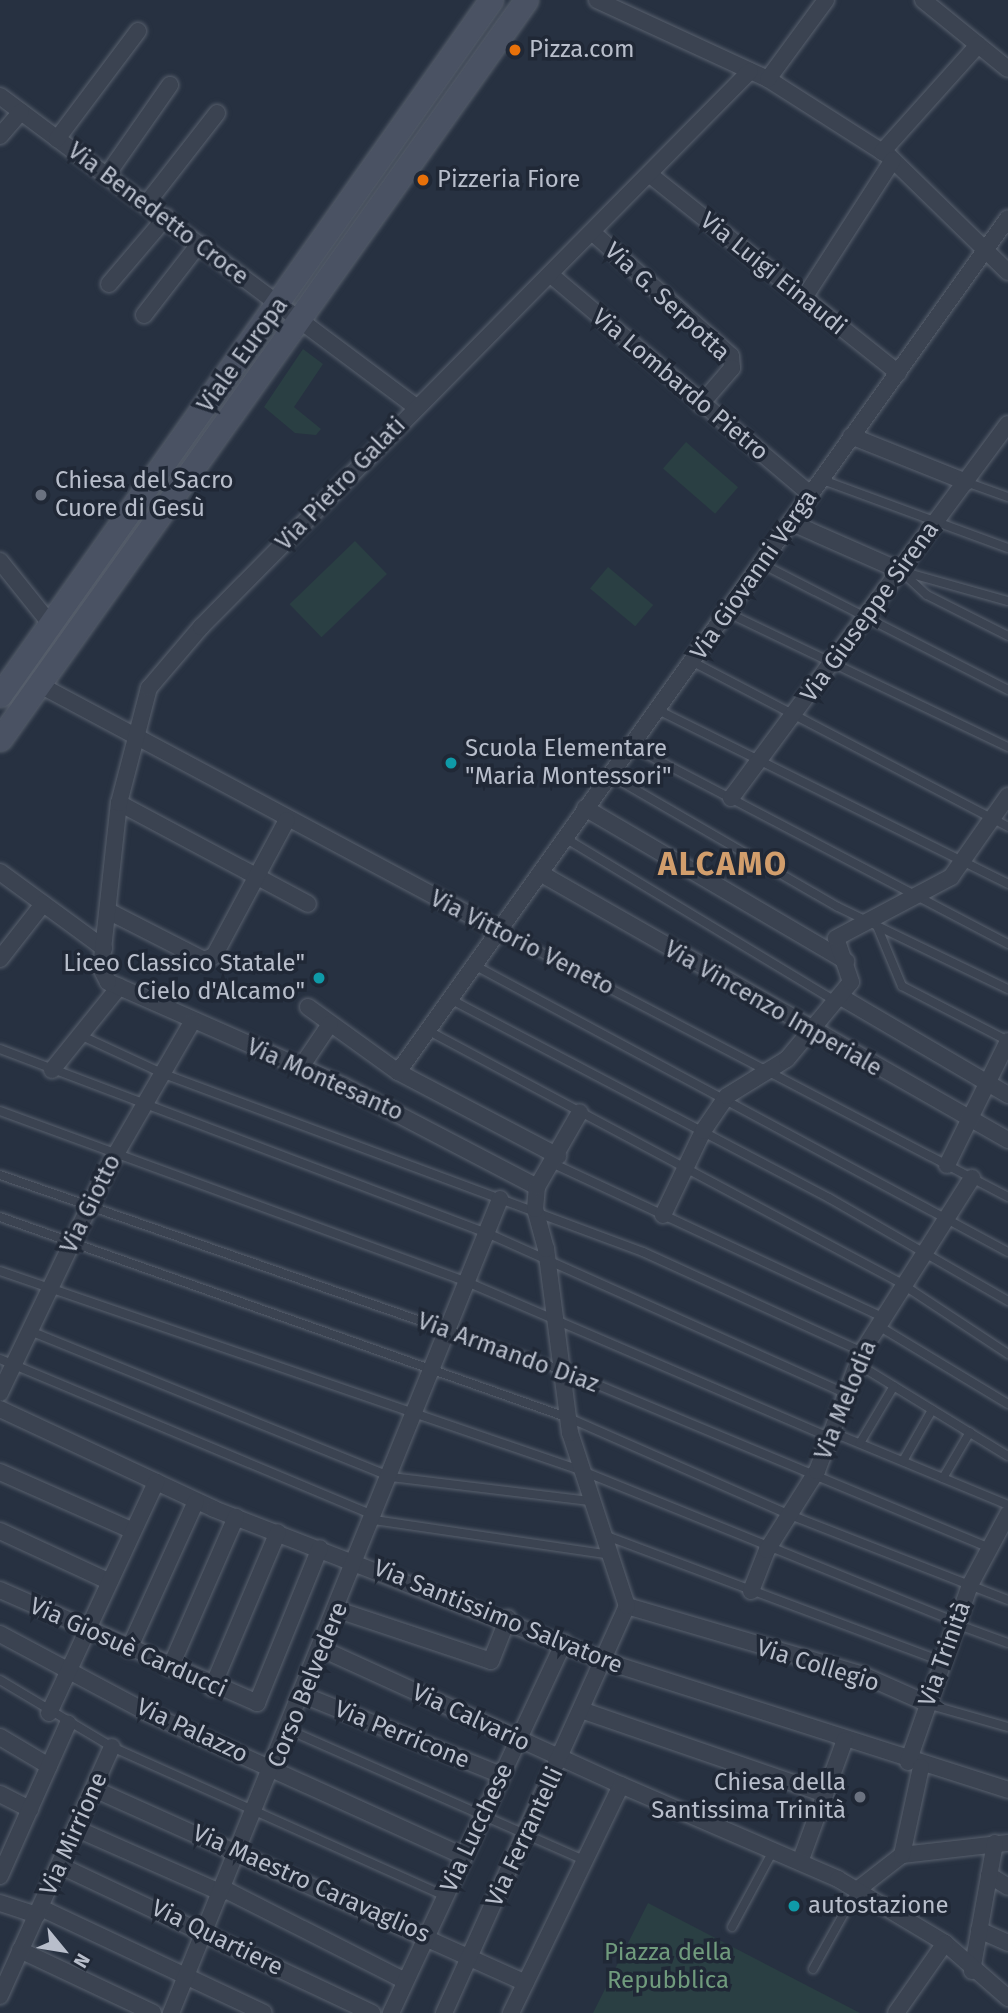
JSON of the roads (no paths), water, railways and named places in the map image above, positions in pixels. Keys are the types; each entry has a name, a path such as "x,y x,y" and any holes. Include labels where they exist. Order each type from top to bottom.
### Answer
{"street":[{"name":"Viale Europa","path":"0,695 52,626 280,304 491,0"},
{"name":"Viale Europa","path":"0,738 301,320 526,0"},
{"path":"597,0 768,79 888,156 1008,272"},
{"path":"768,79 825,0"},
{"path":"923,0 1008,69"},
{"path":"57,139 138,31"},
{"path":"804,298 888,156 978,45"},
{"name":"Via Pietro Galati","path":"113,984 101,968 119,803 134,739 157,678 416,407 551,275 750,71"},
{"path":"107,175 170,85"},
{"name":"Via Benedetto Croce","path":"0,96 166,217 416,407"},
{"path":"0,136 21,112"},
{"path":"147,203 217,113"},
{"name":"Via Luigi Einaudi","path":"649,174 898,373"},
{"path":"109,284 166,217"},
{"name":"Via Giovanni Verga","path":"398,1072 1008,218"},
{"name":"Via G. Serpotta","path":"592,232 731,356 732,368 701,404"},
{"path":"144,315 199,243"},
{"name":"Via Lombardo Pietro","path":"551,275 810,494"},
{"name":"Via Giuseppe Sirena","path":"731,798 1005,433"},
{"path":"851,436 966,482"},
{"path":"790,522 901,571"},
{"path":"0,561 52,626"},
{"name":"Via Vittorio Veneto","path":"38,684 134,739 498,930"},
{"path":"663,1215 687,1169 702,1131 727,1096 765,1069 788,1059 814,1033 851,982 848,962 836,938 873,924 918,899 962,860 1008,796"},
{"path":"119,803 308,904"},
{"path":"585,808 848,962"},
{"path":"108,911 204,960 214,956 287,820"},
{"path":"0,872 104,948"},
{"name":"Via Vincenzo Imperiale","path":"540,873 814,1033 1008,1140"},
{"path":"0,959 43,904"},
{"path":"52,1070 80,1035 113,984"},
{"name":"Via Montesanto","path":"113,984 192,1022 301,1067 537,1187"},
{"path":"839,1000 1008,1095"},
{"path":"308,1007 398,1072 556,1160"},
{"name":"Via Giotto","path":"0,1393 6,1363 30,1331 115,1155 192,1022"},
{"path":"301,1067 330,1024"},
{"path":"947,1165 1008,1041"},
{"path":"580,1112 556,1160 537,1187 535,1209 547,1258 569,1418 580,1470 588,1501 611,1555 627,1606"},
{"name":"Via Melodia","path":"751,1591 766,1550 790,1516 812,1476 859,1357 923,1249 972,1178"},
{"name":"Corso Belvedere","path":"171,2013 274,1769 500,1199"},
{"name":"Via Santissimo Salvatore","path":"0,1409 196,1501 508,1618 607,1661 914,1765 1008,1790"},
{"path":"0,1472 131,1530"},
{"path":"49,1713 131,1530 156,1482"},
{"path":"129,1649 196,1501"},
{"name":"Via Trinità","path":"902,1855 914,1765 926,1703 970,1585 987,1547 1008,1514"},
{"path":"170,1668 236,1517"},
{"path":"0,1531 108,1581"},
{"path":"212,1688 278,1532"},
{"name":"Via Armando Diaz","path":"987,1547 1008,1545"},
{"name":"Via Giosuè Carducci","path":"0,1590 212,1688 257,1703 320,1548"},
{"name":"Via Ferrantelli","path":"444,2013 607,1661 627,1606"},
{"name":"Via Collegio","path":"627,1606 863,1675 926,1703"},
{"path":"338,1610 491,1661 508,1618"},
{"name":"Via Palazzo","path":"0,1634 68,1670 274,1769 463,1856"},
{"name":"Via Lucchese","path":"391,2013 564,1642"},
{"name":"Via Calvario","path":"322,1649 517,1741 621,1785"},
{"name":"Via Perricone","path":"303,1695 501,1774"},
{"path":"583,1711 825,1794"},
{"path":"0,1876 7,1841 30,1809 68,1723"},
{"path":"0,1737 49,1766"},
{"path":"800,1862 845,1740"},
{"name":"Via Mirrione","path":"0,1996 61,1866 112,1747"},
{"path":"511,2013 621,1785 800,1862 858,1890 945,1943 972,1970 1008,1998"},
{"name":"Via Maestro Caravaglios","path":"94,1789 427,1936 525,1983"},
{"path":"0,1794 30,1809"},
{"path":"77,1829 223,1891 405,1981"},
{"path":"858,1890 902,1855 1001,1843 989,1875 972,1970"},
{"name":"Via Quartiere","path":"61,1866 206,1931 372,2013"},
{"path":"989,1875 1008,1887"},
{"path":"0,1903 39,1912 187,1976 264,2013"},
{"path":"979,1930 1008,1943"},
{"path":"896,2013 945,1943"},
{"path":"0,1951 18,1954 153,2013"}],"lane":[{"path":"820,479 1008,548"},
{"path":"966,482 1008,497"},
{"path":"760,563 1008,691"},
{"path":"901,571 1008,601"},
{"path":"901,571 927,595 1008,636"},
{"path":"726,612 1008,747"},
{"path":"693,662 1008,827"},
{"path":"658,709 1008,884"},
{"path":"631,746 1008,944"},
{"path":"610,775 873,924 1008,989"},
{"path":"565,838 839,1000"},
{"path":"873,924 902,986 1008,1041"},
{"name":"Via Vittorio Veneto","path":"498,930 1008,1197"},
{"path":"474,965 727,1096 947,1215 1008,1252"},
{"path":"450,999 923,1249 1008,1301"},
{"path":"427,1030 902,1286 1008,1354"},
{"path":"80,1035 164,1074 500,1199 535,1209 859,1357 894,1387 1008,1456"},
{"path":"0,1049 143,1106 487,1233 845,1393"},
{"path":"0,1111 467,1282 821,1434 831,1432 860,1443 1008,1505"},
{"path":"556,1160 880,1321 1008,1404"},
{"name":"Via Armando Diaz","path":"0,1175 562,1370 987,1547"},
{"path":"0,1217 569,1418 790,1516 1008,1600"},
{"path":"0,1271 580,1470 766,1550 1008,1643"},
{"path":"30,1331 391,1477 588,1501"},
{"path":"6,1363 375,1518 611,1555"},
{"path":"860,1443 894,1387"},
{"path":"903,1461 932,1409"},
{"path":"943,1478 970,1432"},
{"path":"601,1534 943,1662"},
{"path":"0,1680 49,1713 112,1747 445,1896"},
{"name":"Via Collegio","path":"926,1703 1008,1727"},
{"path":"289,1730 584,1860"},
{"path":"732,1927 773,1851"},
{"path":"813,1969 858,1890"}],"place":[{"name":"Pizza.com","path":"515,50"},
{"name":"Pizzeria Fiore","path":"423,180"},
{"name":"Chiesa del Sacro Cuore di Gesù","path":"41,495"},
{"name":"Scuola Elementare \"Maria Montessori\"","path":"451,763"},
{"name":"Liceo Classico Statale\" Cielo d'Alcamo\"","path":"319,978"},
{"name":"Chiesa della Santissima Trinità","path":"860,1797"},
{"name":"autostazione","path":"794,1906"}],"district":[{"name":"ALCAMO","path":"723,864"}],"park label":[{"name":"Piazza della Repubblica","path":"668,1967"}]}
